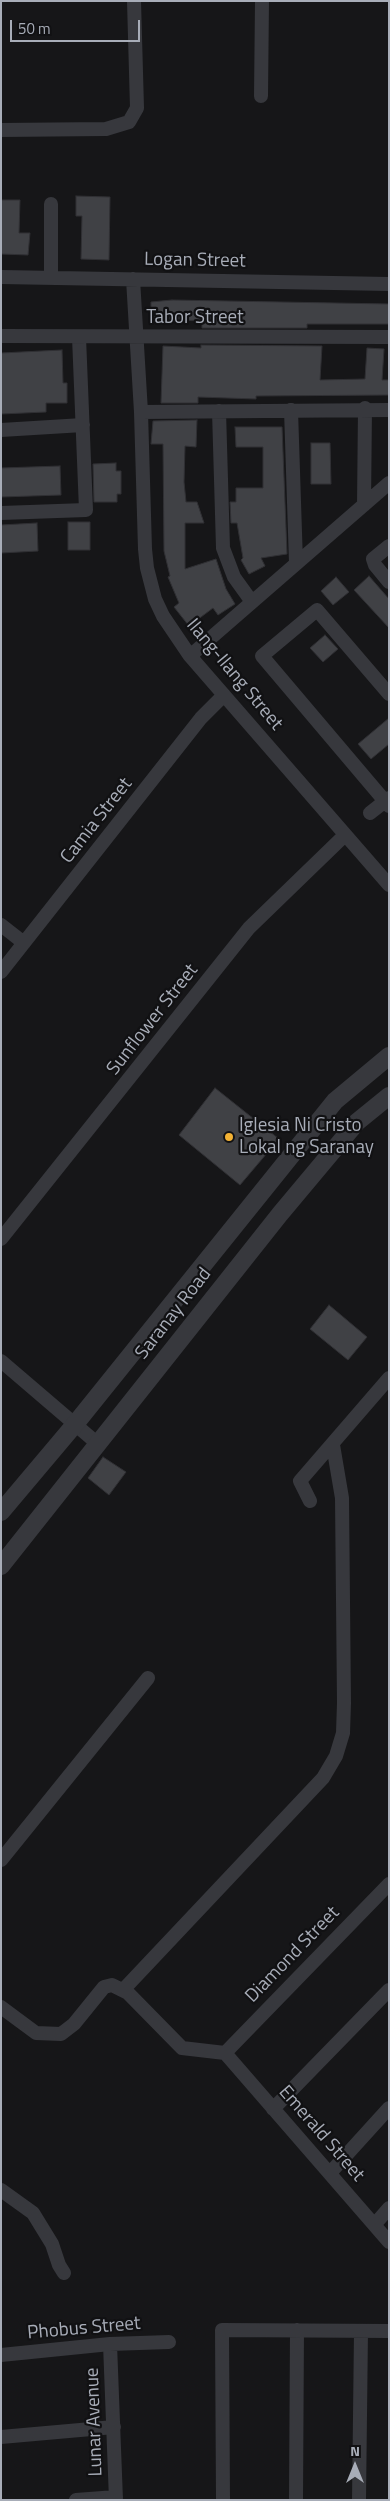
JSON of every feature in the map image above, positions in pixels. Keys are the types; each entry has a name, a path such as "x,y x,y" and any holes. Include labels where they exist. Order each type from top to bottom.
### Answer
{"street":[{"path":"1,130 106,129 129,122 137,108 134,1"},
{"path":"261,96 262,1"},
{"path":"51,204 51,278"},
{"name":"Logan Street","path":"1,277 389,284"},
{"name":"Ilang-Ilang Street","path":"133,279 141,412 147,568 155,599 163,616 190,656 389,885"},
{"name":"Tabor Street","path":"1,336 389,337"},
{"path":"1,513 86,510 79,336"},
{"path":"141,412 365,408 389,410"},
{"path":"364,504 365,408"},
{"path":"219,410 224,548 234,577 252,602"},
{"path":"291,410 296,563"},
{"path":"1,430 83,425"},
{"path":"190,656 389,483"},
{"path":"389,546 373,559 375,565 389,582"},
{"path":"370,813 387,802 262,656 317,610 389,694"},
{"name":"Camia Street","path":"1,972 201,718 224,695"},
{"name":"Sunflower Street","path":"1,1239 249,928 345,835"},
{"path":"1,925 24,944"},
{"name":"Saranay Road","path":"1,1512 76,1423 335,1101 389,1056"},
{"name":"Saranay Road","path":"1,1566 280,1214 357,1122 389,1096"},
{"path":"1,1361 76,1423 98,1444"},
{"path":"310,1501 300,1481 389,1378"},
{"path":"124,1989 317,1785 336,1756 343,1733 344,1703 342,1498 332,1445"},
{"path":"1,1860 148,1678"},
{"name":"Diamond Street","path":"225,2053 389,1884"},
{"path":"1,2006 36,2033 61,2034 74,2024 104,1987 112,1985 124,1989 182,2048 225,2053"},
{"path":"273,2109 389,1990"},
{"name":"Emerald Street","path":"225,2053 389,2242"},
{"path":"330,2173 389,2108"},
{"path":"1,2190 33,2213 45,2231 64,2273"},
{"path":"375,2224 389,2208"},
{"path":"223,2500 220,2333 227,2328 389,2331"},
{"path":"296,2500 297,2330"},
{"path":"359,2500 361,2331"},
{"name":"Phobus Street","path":"1,2355 110,2344 169,2342"},
{"name":"Lunar Avenue","path":"110,2344 116,2498"},
{"path":"1,2438 114,2427"},
{"path":"76,2500 116,2498"}],"building":[{"path":"76,196 110,197 109,260 81,259 82,216 76,216"},
{"path":"1,200 20,200 19,233 30,233 28,255 1,254"},
{"path":"172,300 389,304 389,324 307,324 307,328 202,328 202,320 151,322 151,302"},
{"path":"201,345 322,346 320,380 365,379 367,348 384,349 382,380 389,380 389,395 256,396 256,399 198,397 198,403 161,403 163,346 201,348"},
{"path":"62,350 63,383 67,383 67,403 46,403 46,412 1,414 1,353"},
{"path":"197,420 196,447 185,446 184,482 186,502 197,502 204,523 185,523 185,569 216,559 226,589 235,604 218,615 213,608 189,626 174,607 179,603 168,577 170,576 164,551 163,444 151,444 153,421"},
{"path":"235,427 282,427 287,554 261,558 265,566 249,574 241,560 243,558 237,523 231,523 230,502 236,502 236,488 263,488 263,447 236,447"},
{"path":"311,443 330,443 331,484 311,484"},
{"path":"116,463 116,471 121,471 121,494 117,494 117,502 94,502 93,464"},
{"path":"60,466 61,495 1,497 1,468"},
{"path":"68,522 90,522 90,550 68,550"},
{"path":"37,523 38,551 1,553 1,525"},
{"path":"369,576 389,599 389,628 354,590"},
{"path":"336,577 349,592 333,605 321,591"},
{"path":"325,635 338,649 323,662 310,648"},
{"path":"389,718 389,744 371,759 358,744"},
{"name":"Iglesia Ni Cristo Lokal ng Saranay","path":"215,1088 279,1139 240,1185 179,1135"},
{"path":"329,1305 367,1337 348,1360 310,1329"},
{"path":"103,1457 126,1472 109,1495 88,1478"}],"place":[{"name":"Iglesia Ni Cristo Lokal ng Saranay","path":"229,1137"}]}
